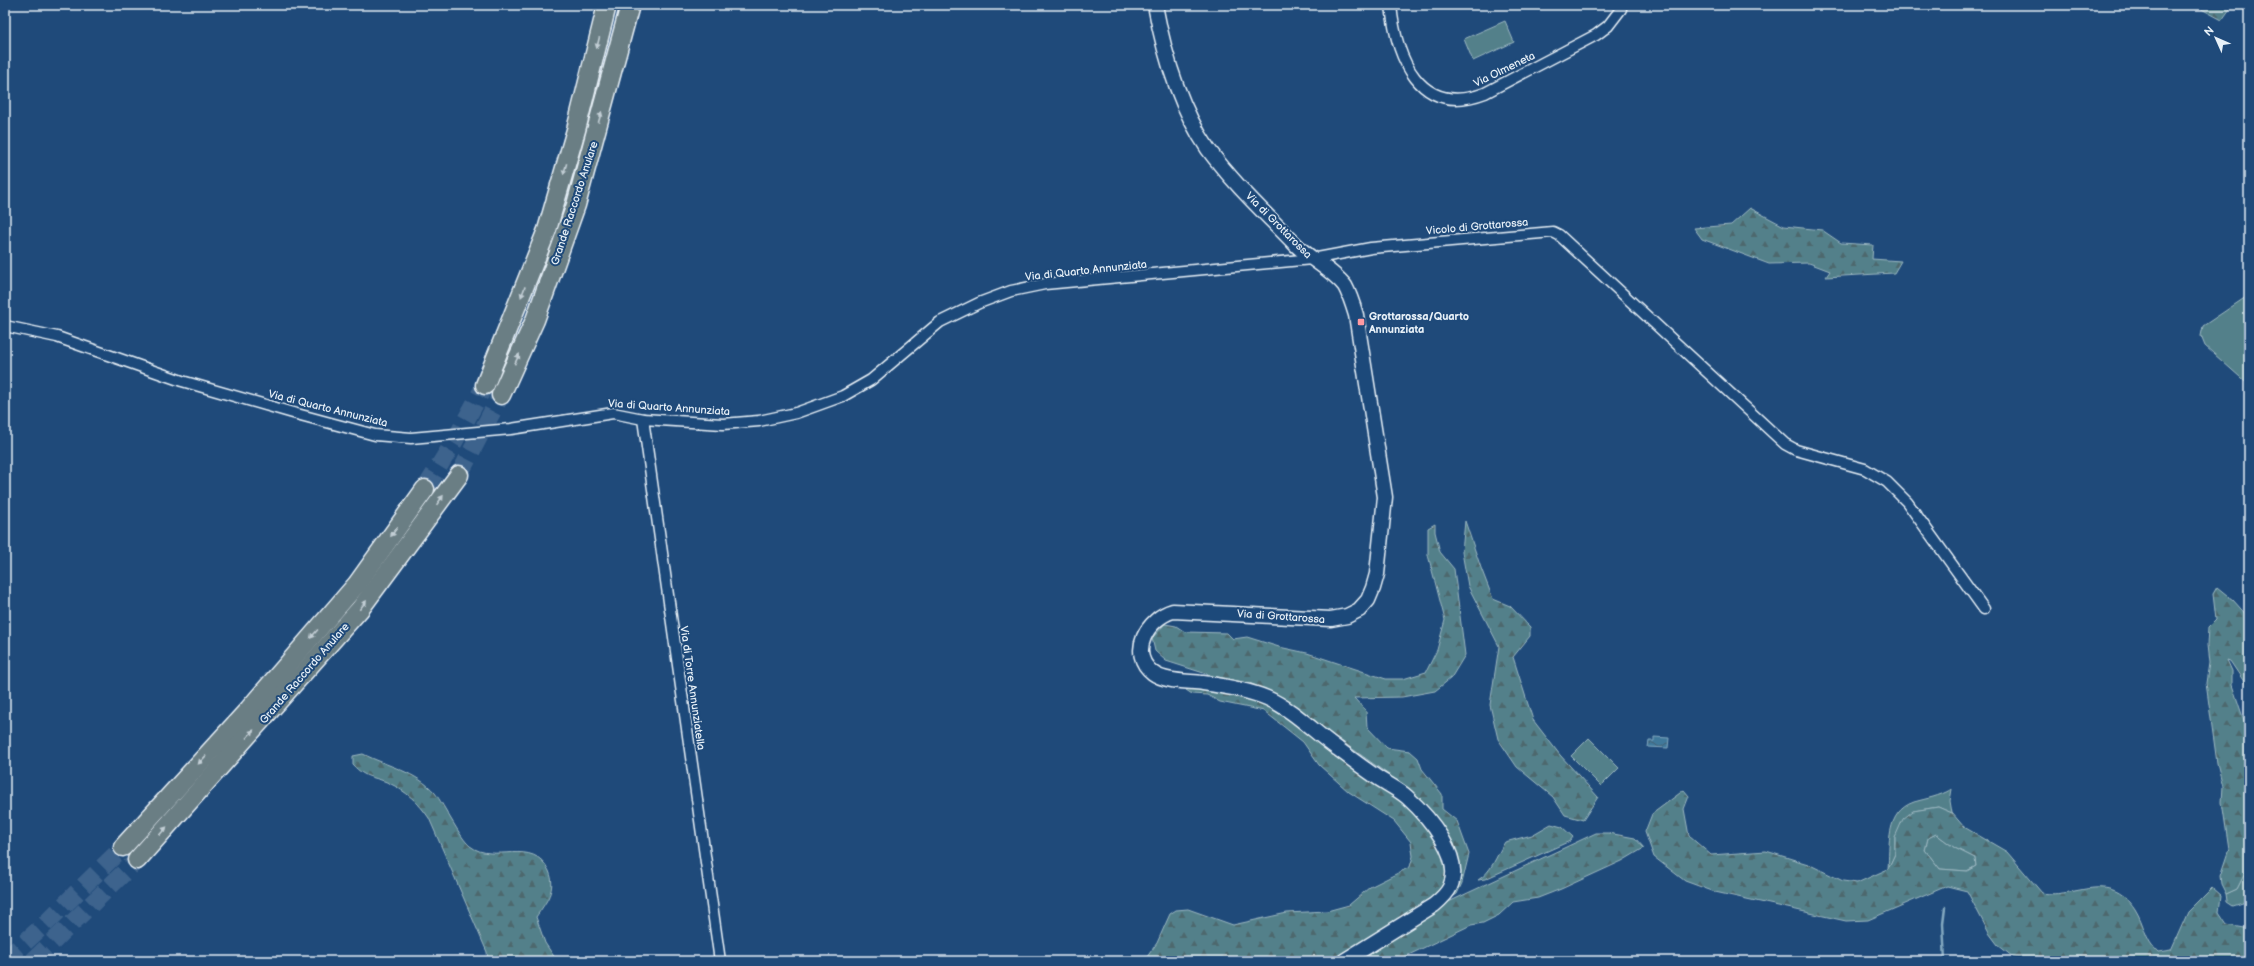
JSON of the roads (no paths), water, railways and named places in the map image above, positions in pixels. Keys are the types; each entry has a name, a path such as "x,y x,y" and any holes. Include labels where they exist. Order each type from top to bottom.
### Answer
{"highway":[{"name":"Grande Raccordo Anulare","path":"485,385 547,230 576,130 607,5"},
{"name":"Grande Raccordo Anulare","path":"501,395 535,320 576,204 630,5"},
{"path":"620,43 635,5"},
{"name":"Grande Raccordo Anulare","path":"137,860 360,609 458,474"},
{"name":"Grande Raccordo Anulare","path":"123,846 249,709 357,584 425,488"}],"street":[{"name":"Via di Grottarossa","path":"1155,5 1162,42 1182,96 1202,138 1236,182 1300,249 1346,287 1356,314 1385,497 1377,574 1368,600 1359,610 1347,616 1331,619 1185,610 1163,614 1146,631 1141,644 1142,658 1145,665 1154,673 1168,679 1233,688 1266,698 1293,712 1320,736 1406,796 1422,812 1446,846 1453,859 1454,868 1450,887 1445,895 1434,905 1344,961"},
{"name":"Via Olmeneta","path":"1390,5 1398,45 1407,69 1418,81 1434,93 1456,99 1468,98 1485,93 1596,35 1608,26 1621,9"},
{"name":"Vicolo di Grottarossa","path":"1312,259 1371,248 1553,232 1559,235 1785,444 1796,450 1864,469 1887,482 1907,502 1984,608"},
{"name":"Via di Quarto Annunziata","path":"5,326 57,337 182,380 375,435 411,438 476,433 613,413 643,418 722,424 776,418 819,406 843,396 871,380 940,322 979,303 1011,291 1045,284 1312,259"},
{"name":"Via di Torre Annunziatella","path":"643,418 720,961"}],"water":[{"path":"1654,737 1669,738 1668,748 1648,747 1649,741 1654,741"}],"waterway":[{"path":"1945,907 1943,923 1945,961"}],"tunnel":[{"path":"425,489 455,440 485,385"},
{"path":"459,475 501,395"},
{"path":"5,960 45,924 123,847"},
{"path":"33,961 137,860"}],"place":[{"name":"Grottarossa/Quarto Annunziata","path":"1361,322"}]}
